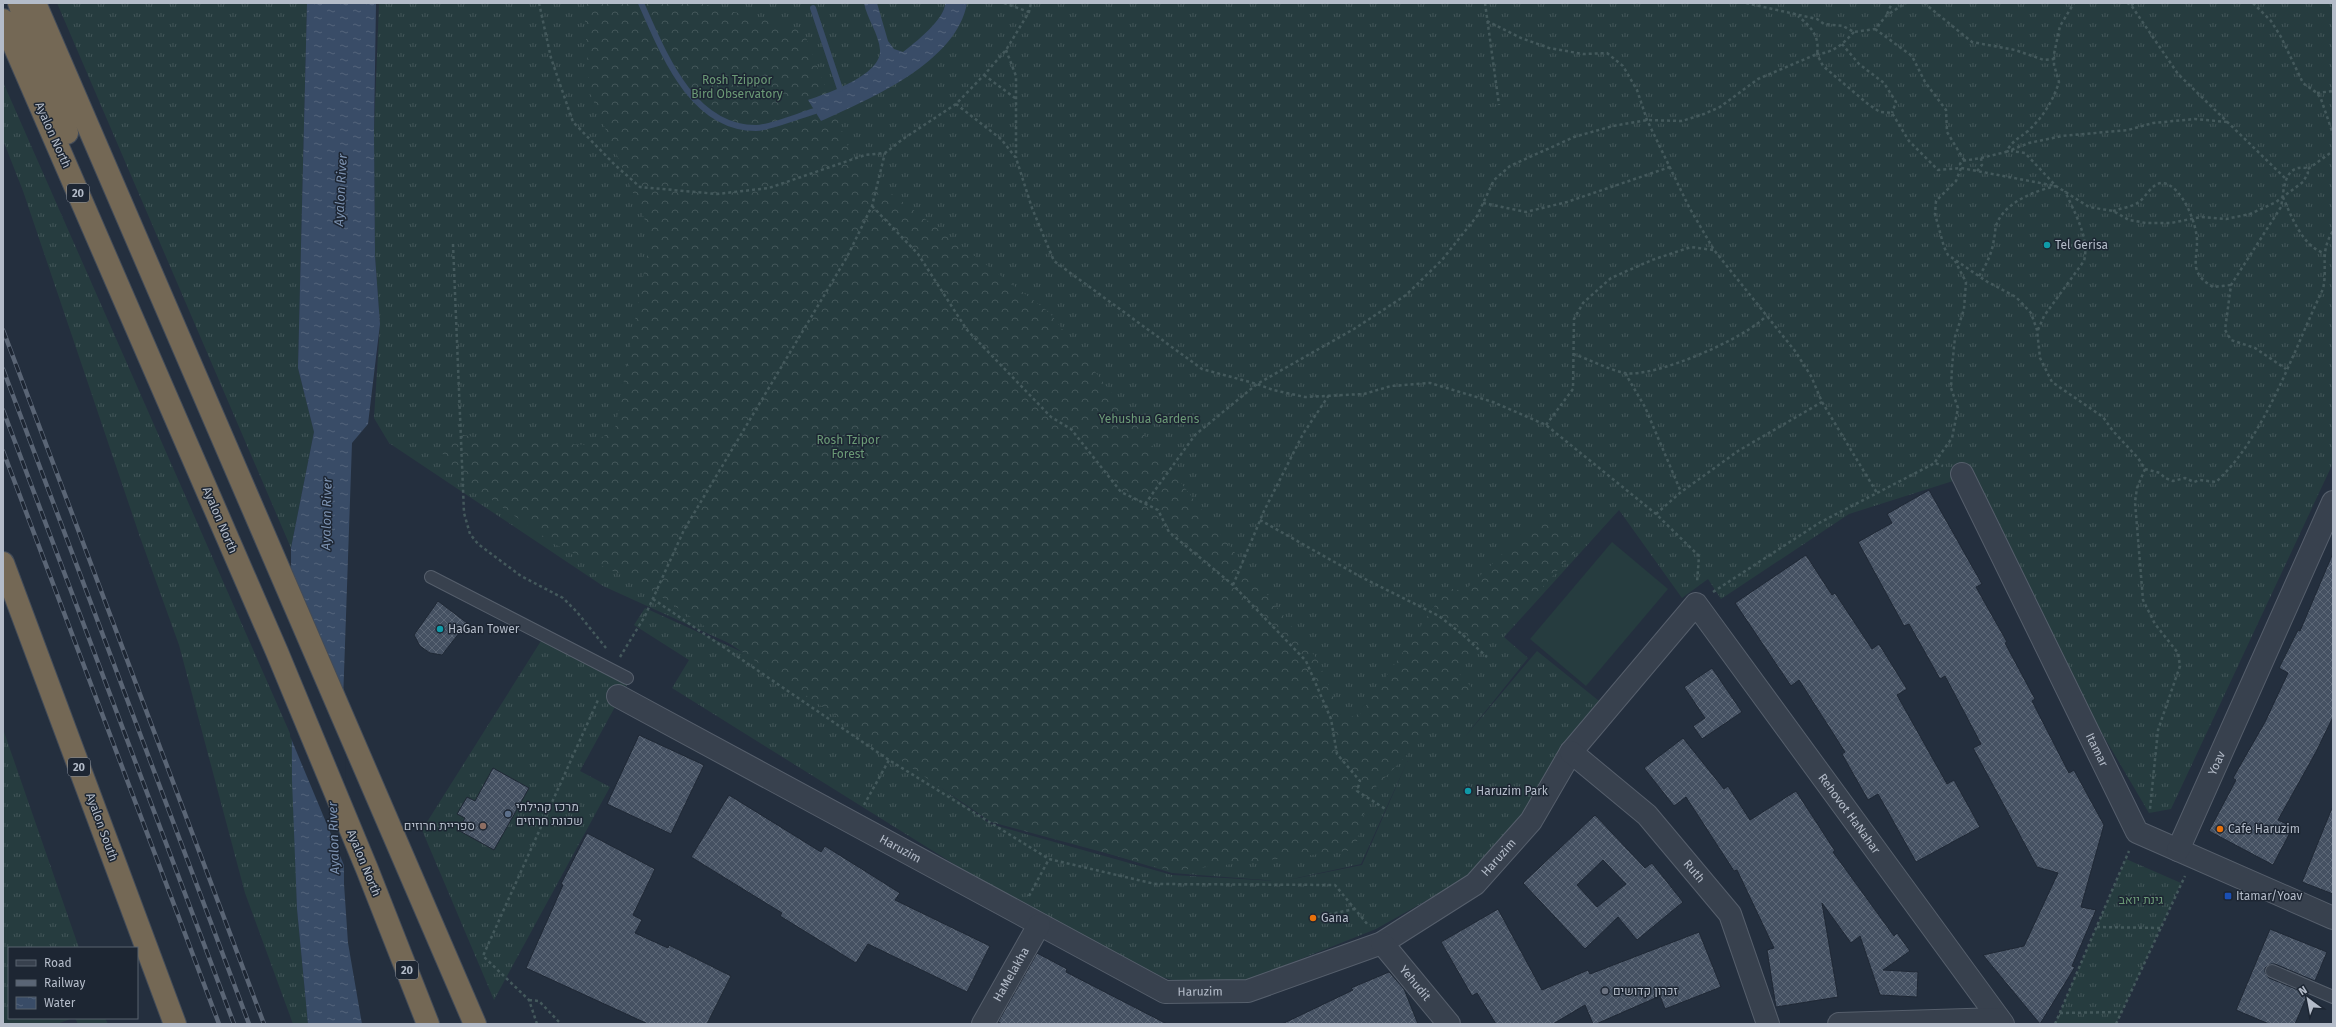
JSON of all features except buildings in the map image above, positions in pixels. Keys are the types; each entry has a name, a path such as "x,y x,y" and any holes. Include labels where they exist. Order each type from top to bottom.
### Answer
{"highway":[{"path":"19,3 154,366"},
{"path":"35,3 475,1024"},
{"name":"Ayalon North","path":"3,20 277,652 428,1024"},
{"name":"Ayalon South","path":"3,563 175,1024"},
{"path":"156,972 171,1024"}],"street":[{"name":"Itamar","path":"1962,474 2133,825"},
{"name":"Yoav","path":"2178,850 2333,502"},
{"name":"Haruzim","path":"622,687 853,824 1165,992 1248,991 1382,942 1475,884 1531,821 1571,752 1696,604"},
{"name":"Rehovot HaNahar","path":"1696,604 2001,1021"},
{"name":"Ruth","path":"1571,752 1647,815 1730,914 1768,1024"},
{"path":"2133,825 2178,850 2333,918"},
{"name":"HaMelakha","path":"983,1024 1039,925"},
{"name":"Yehudit","path":"1382,942 1449,1024"},
{"path":"1839,1024 2001,1021"}],"lane":[{"path":"431,578 615,666 622,687"},
{"path":"2272,971 2333,997"}],"path":[{"path":"539,3 550,58 573,122 615,165 640,187 717,194 769,188 865,155 885,153 903,139 956,104 1006,50 1029,12 1031,3"},
{"path":"1004,3 1029,12"},
{"path":"1485,3 1498,105"},
{"path":"1746,3 1798,16 1817,19 1824,24 1843,26 1854,32 1875,29 1887,15 1906,3"},
{"path":"1887,15 1892,3"},
{"path":"1924,3 1972,42 2015,50 2044,60 2054,59"},
{"path":"2006,152 2018,136 2026,132 2043,115 2056,94 2059,82 2054,59 2060,26 2074,3"},
{"path":"2127,3 2135,3"},
{"path":"2253,3 2271,21 2303,83 2317,93 2333,134"},
{"path":"2131,4 2178,74 2286,179"},
{"path":"1798,16 1815,33 1818,44 1817,54 1823,66 1868,104 1880,112 1892,113"},
{"path":"1488,21 1521,38 1549,48 1583,54 1607,53 1623,66 1637,90 1647,120 1689,207 1714,250 1795,351 1811,376 1822,402 1877,493"},
{"path":"1875,29 1912,56 1925,82 1946,110 1947,132 1964,160"},
{"path":"1145,504 1196,435 1257,384 1354,329 1406,295 1442,260 1477,216 1494,180 1510,166 1574,137 1613,126 1647,120 1682,121 1704,114 1720,107 1758,79 1817,54 1826,53 1842,44 1854,32"},
{"path":"1842,44 1859,64 1889,90 1896,102 1892,113"},
{"path":"1006,50 1016,76 1016,158 1032,208 1054,261 1202,370 1257,384 1273,390 1305,397 1364,394 1391,386 1430,383 1493,402 1546,425 1656,514 1699,556 1696,604"},
{"path":"984,75 1015,98"},
{"path":"2317,93 2333,91"},
{"path":"956,104 1001,139 1016,158"},
{"path":"1892,113 1909,141 1938,170 1961,168 2056,186"},
{"path":"1696,604 1819,523 1935,462 1952,438 1958,408 1951,388 1952,366 1955,337 1964,309 1966,282 1955,261 1944,247 1935,214 1936,201 1956,181 1961,168 1960,164 1964,160 1981,158 2006,152 2029,143 2062,136 2128,130 2152,123 2195,119 2227,122"},
{"path":"2006,152 2025,153 2056,186 2089,208 2113,211 2129,220 2146,223 2192,220 2201,216 2226,220 2250,214 2283,197 2303,182 2308,170 2333,151"},
{"path":"538,1024 529,1000 484,956 615,666 645,616 684,530 847,257 872,206 885,153"},
{"path":"1977,171 1982,165 1981,158"},
{"path":"1483,203 1526,212 1567,202 1670,167"},
{"path":"2286,369 2255,348 2232,340 2225,330 2231,285 2281,208 2286,179 2294,170 2303,167 2308,170"},
{"path":"2113,211 2138,202 2156,185 2162,183 2176,190 2182,197 2192,220 2198,242 2196,267 2200,277 2214,287 2231,285"},
{"path":"1979,276 1992,252 1996,226 2001,218 2022,198 2038,190 2056,186"},
{"path":"2037,330 2044,316 2084,260 2086,252 2078,221 2065,191"},
{"path":"2283,197 2307,240 2313,248 2324,253"},
{"path":"872,206 918,254 967,330 1051,417 1071,429 1120,492 1158,510 1169,532 1233,585 1306,661 1331,719 1338,754 1360,781 1357,791 1387,810"},
{"path":"1955,261 2016,297 2031,313 2037,330 2040,358 2052,382 2103,416 2113,431 2138,458 2145,469 2160,473 2173,481 2185,478 2194,482 2200,480 2216,482 2227,472 2254,433 2323,290 2326,276 2324,253 2326,243 2333,231"},
{"path":"453,244 464,513 466,524 470,534 478,544 510,569 563,598 577,612 615,666"},
{"path":"1546,425 1573,389 1574,319 1583,303 1611,278 1652,260 1691,247 1714,250"},
{"path":"1573,354 1625,373 1652,371 1692,356 1757,326 1766,316"},
{"path":"1625,373 1645,407 1681,492"},
{"path":"1233,585 1260,520 1303,434 1330,395"},
{"path":"1656,514 1681,492 1738,451 1822,402"},
{"path":"1935,462 1962,474"},
{"path":"2055,1024 2097,927 2133,825 2149,813 2158,730 2180,666 2178,653 2155,624 2143,600 2134,502 2137,488 2145,469"},
{"path":"1260,520 1361,577 1439,616 1463,635 1486,657"},
{"path":"653,599 889,760 1049,859 1155,884 1335,885 1382,942"},
{"path":"853,824 889,760"},
{"path":"2116,1024 2185,875 2178,850"},
{"path":"1019,914 1049,859"},
{"path":"1317,917 1354,909"},
{"path":"2097,927 2160,928"},
{"path":"529,1000 540,1001 561,1024"},
{"path":"2060,1014 2121,1012"}],"green space":[{"path":"57,3 307,3 298,368 314,432 291,548"},
{"name":"Yehushua Gardens","path":"379,3 2333,3 2333,463 2171,809 2149,813 1953,481 1849,514 1721,599 1708,579 1682,598 1619,510 1504,637 1528,658 1464,738 1537,651 1604,705 1524,820 1470,876 1376,929 1248,980 1184,983 1150,974 1042,919 672,688 689,660 634,625 645,608 784,671 990,824 1172,875 1278,881 1172,873 992,818 786,669 603,586 389,443 374,418 380,324 375,256 374,132","holes":["1407,762 1362,865 1283,881 1361,864"]},
{"name":"Rosh Tzipor Forest","path":"584,3 700,3 803,30 856,167 1049,312 1317,659 1342,716 1351,717 1361,713 1440,598 1452,589 1464,591 1535,523 1551,521 1582,544 1496,638 1456,670 1472,688 1369,794 1355,850 1172,871 991,822 647,587 554,544 446,467 442,451 460,434 486,440 589,445 615,429 651,234 589,91"},
{"path":"3,82 292,738 297,909 308,1024 293,1024 245,893 179,645 140,537 23,191 3,140"},
{"path":"1612,542 1668,589 1586,686 1530,639"},
{"path":"546,633 628,683 580,771 610,787 494,1000 422,830"},
{"path":"3,729 79,947 8,947 8,1019 70,1019 57,1024 3,1024"},
{"name":"גינת יואב","path":"2126,859 2181,883 2116,1024 2055,1024"},
{"path":"76,1019 106,1019 108,1024 78,1024"}],"water":[{"name":"Ayalon River","path":"307,3 376,3 374,132 375,256 380,324 368,424 352,443 343,702 344,884 348,943 362,1024 308,1024 297,909 292,780 291,548 314,432 298,368"},
{"path":"864,3 877,3 888,41 894,49 903,52 929,30 941,16 945,3 967,3 960,24 947,43 929,60 909,76 886,90 821,121 808,100 852,82 872,68 878,59 880,50 879,44"}],"pier":[{"path":"289,573 345,706 346,870 290,736"}],"waterway":[{"path":"641,3 659,43 682,84 697,101 714,115 733,125 756,128 777,124 815,111"},
{"path":"813,8 840,89"}],"railway":[{"path":"3,330 264,1024"},
{"path":"3,369 249,1024"},
{"path":"3,410 234,1024"},
{"path":"3,451 219,1024"}],"place":[{"name":"Tel Gerisa","path":"2047,245"},
{"name":"HaGan Tower","path":"440,629"},
{"name":"Haruzim Park","path":"1468,791"},
{"name":"מרכז קהילתי שכונת חרוזים","path":"508,814"},
{"name":"ספריית חרוזים","path":"483,826"},
{"name":"Cafe Haruzim","path":"2220,829"},
{"name":"Itamar/Yoav","path":"2228,896"},
{"name":"Gana","path":"1313,918"},
{"name":"זכרון קדושים","path":"1605,991"}],"park label":[{"name":"Rosh Tzippor Bird Observatory","path":"737,87"}]}
